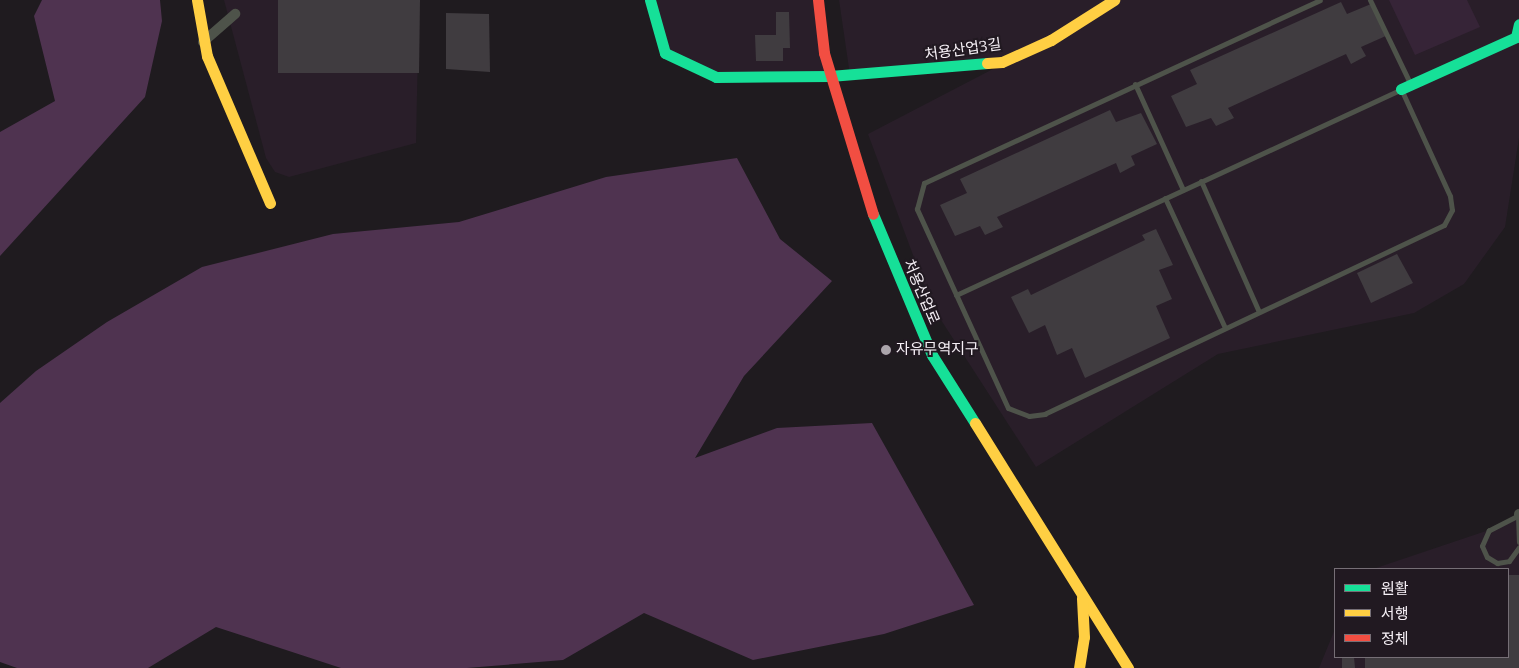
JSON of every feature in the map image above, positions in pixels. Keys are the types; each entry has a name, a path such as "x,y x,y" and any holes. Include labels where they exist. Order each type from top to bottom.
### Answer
{"main road":[{"path":"197,0 203,42 270,203"},
{"name":"처용산업3길","path":"650,0 665,53 716,77 830,76 1002,62 1051,40 1114,0"},
{"name":"처용산업로","path":"818,0 830,76 868,201 932,355 1082,598 1128,668"},
{"path":"1406,86 1516,37 1519,24"},
{"path":"1079,668 1084,637 1082,598"}],"street":[{"path":"203,42 235,14"}],"lane":[{"path":"1095,0 1095,12"},
{"path":"1320,0 924,184 917,209 1008,408 1029,416 1044,414 1444,225 1449,219 1452,210 1445,182 1370,0"},
{"path":"1136,84 1183,190"},
{"path":"956,295 1406,86"},
{"path":"1201,181 1259,312"},
{"path":"1165,198 1225,328"},
{"path":"1519,542 1519,515 1489,530 1482,546 1487,557 1497,563 1509,561 1519,547"}],"shaded area":[{"path":"42,0 160,0 162,21 145,97 0,256 0,132 55,101 34,16"},
{"path":"224,0 419,0 416,143 289,177 275,172 266,158"},
{"path":"650,0 819,0 830,76 716,77 665,53"},
{"path":"839,0 1519,0 1519,138 1505,227 1464,284 1414,313 1218,354 1036,467 932,306 868,134 1020,55 850,75"},
{"path":"1389,0 1467,0 1480,27 1415,55"},
{"path":"737,158 780,239 832,281 744,376 695,458 777,428 872,423 974,605 884,634 753,660 644,613 563,660 467,668 341,668 216,627 148,668 17,668 0,662 0,403 36,371 107,322 202,267 333,234 459,222 606,177"},
{"path":"1519,514 1519,668 1319,668 1334,631 1334,658 1509,658 1509,568 1376,568 1489,530"}],"building":[{"path":"278,0 420,0 419,73 278,73"},
{"path":"1341,2 1347,14 1371,4 1388,35 1361,47 1366,56 1351,64 1346,54 1228,108 1234,118 1216,126 1211,118 1186,127 1171,96 1197,84 1190,70"},
{"path":"776,12 789,12 790,48 783,48 783,61 756,61 755,35 776,35"},
{"path":"446,13 489,14 490,72 446,69"},
{"path":"1110,110 1116,122 1141,113 1157,144 1131,156 1135,165 1120,173 1116,163 997,217 1003,227 985,235 980,226 955,236 940,205 967,193 960,179"},
{"path":"1156,229 1173,265 1159,270 1172,299 1156,306 1170,338 1085,378 1072,348 1057,355 1045,325 1029,333 1011,297 1028,289 1031,295 1145,240 1142,235"},
{"path":"1397,254 1413,283 1371,303 1357,273"},
{"path":"1509,575 1519,575 1519,668 1365,668 1365,658 1509,658"},
{"path":"1342,658 1354,658 1355,668 1342,668"}],"traffic: fast":[{"path":"650,0 665,53 716,77 830,76 987,63"},
{"path":"1401,89 1516,37 1519,24"},
{"path":"873,214 932,355 975,423"}],"traffic: slow":[{"path":"197,0 207,56 270,203"},
{"path":"987,63 1002,62 1051,40 1114,0"},
{"path":"975,423 1128,668"},
{"path":"1079,668 1084,637 1082,598"}],"traffic: jam":[{"path":"818,0 824,53 873,214"}],"place":[{"name":"자유무역지구","path":"886,350"}]}
